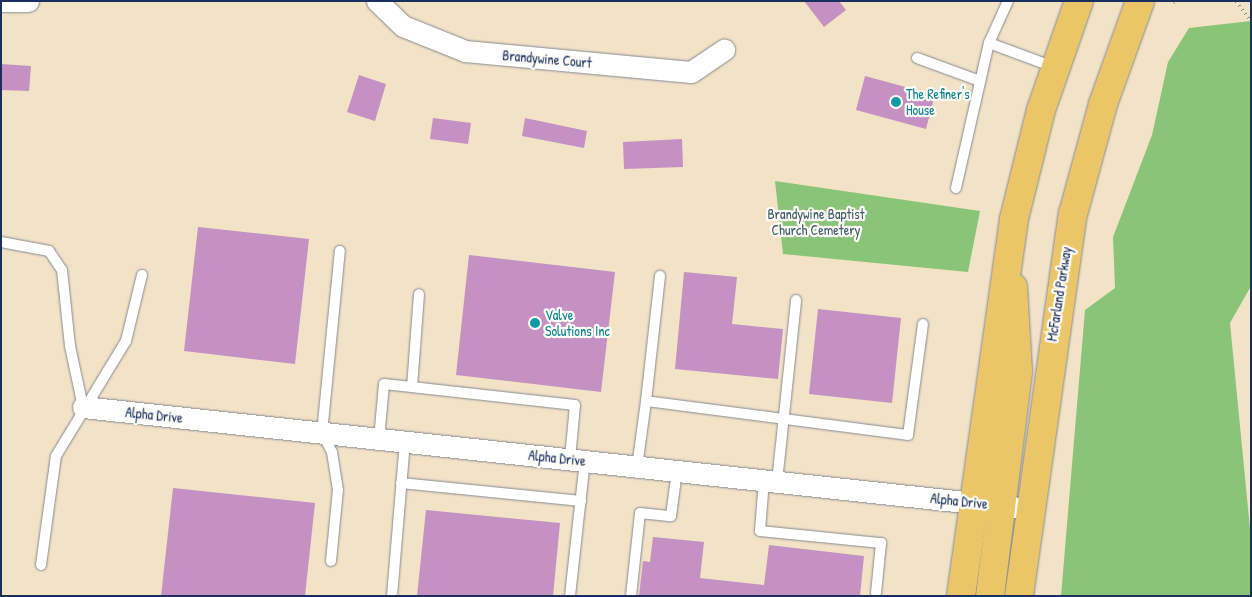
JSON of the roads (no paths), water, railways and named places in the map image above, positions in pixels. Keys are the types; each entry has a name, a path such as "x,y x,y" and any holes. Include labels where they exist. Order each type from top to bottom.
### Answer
{"main road":[{"path":"961,596 1007,259 1027,163 1054,68 1079,1"},
{"name":"McFarland Parkway","path":"1019,596 1073,214 1102,104 1155,4"},
{"path":"990,596 1018,371 1016,313 1007,259"}],"street":[{"path":"1,2 28,1"},
{"name":"Brandywine Court","path":"377,1 403,26 466,51 691,72 724,50"},
{"name":"Alpha Drive","path":"83,407 1030,509"}],"lane":[{"path":"956,188 989,43 1008,1"},
{"path":"989,43 1054,68"},
{"path":"917,58 980,81"},
{"path":"1,242 49,251 62,270 70,346 83,407"},
{"path":"332,561 338,490 332,452 322,433 340,251"},
{"path":"41,565 56,456 83,407 110,373 126,341 142,275"},
{"path":"637,467 660,276"},
{"path":"412,387 419,294"},
{"path":"796,300 784,419 760,531 881,543 876,593"},
{"path":"646,401 908,435 923,324"},
{"path":"379,439 384,384 575,405 581,501 570,596"},
{"path":"392,596 405,442"},
{"path":"631,596 640,513 671,516 677,471"},
{"path":"401,483 581,501"}],"place":[{"name":"The Refiner's House","path":"896,102"},
{"name":"Valve Solutions Inc","path":"535,323"}],"park label":[{"name":"Brandywine Baptist Church Cemetery","path":"816,222"}]}
